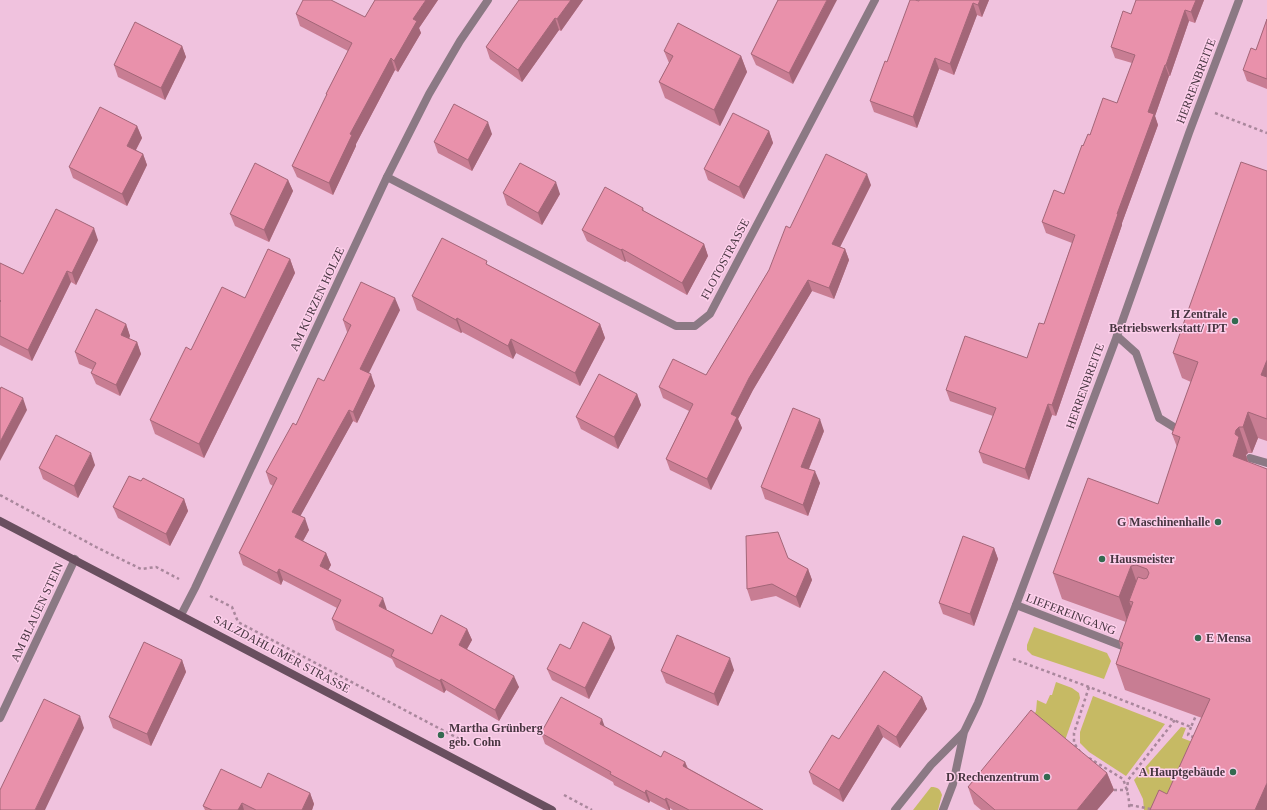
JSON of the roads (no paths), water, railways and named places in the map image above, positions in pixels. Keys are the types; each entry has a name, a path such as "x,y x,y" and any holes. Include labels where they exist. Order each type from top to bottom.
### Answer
{"main road":[{"name":"SALZDAHLUMER STRASSE","path":"0,521 552,810"}],"street":[{"name":"AM KURZEN HOLZE","path":"181,615 387,177 429,94 460,41 488,0"},
{"name":"FLOTOSTRASSE","path":"387,177 676,326 695,326 710,314 875,0"},
{"name":"HERRENBREITE","path":"943,810 953,784 964,732 978,703 998,653 1117,336 1189,133 1239,0"},
{"path":"1117,336 1136,353 1159,418 1182,432"},
{"path":"1250,458 1267,463"},
{"name":"AM BLAUEN STEIN","path":"0,718 75,559"},
{"name":"LIEFEREINGANG","path":"1016,605 1125,647 1130,632"},
{"name":"HERRENBREITE","path":"895,810 931,765 964,732"}],"place":[{"name":"H Zentrale Betriebswerkstatt/ IPT","path":"1235,321"},
{"name":"G Maschinenhalle","path":"1218,522"},
{"name":"Hausmeister","path":"1102,559"},
{"name":"E Mensa","path":"1198,638"},
{"name":"Martha Grünberg geb. Cohn","path":"441,735"},
{"name":"A Hauptgebäude","path":"1233,772"},
{"name":"D Rechenzentrum","path":"1047,777"}]}
